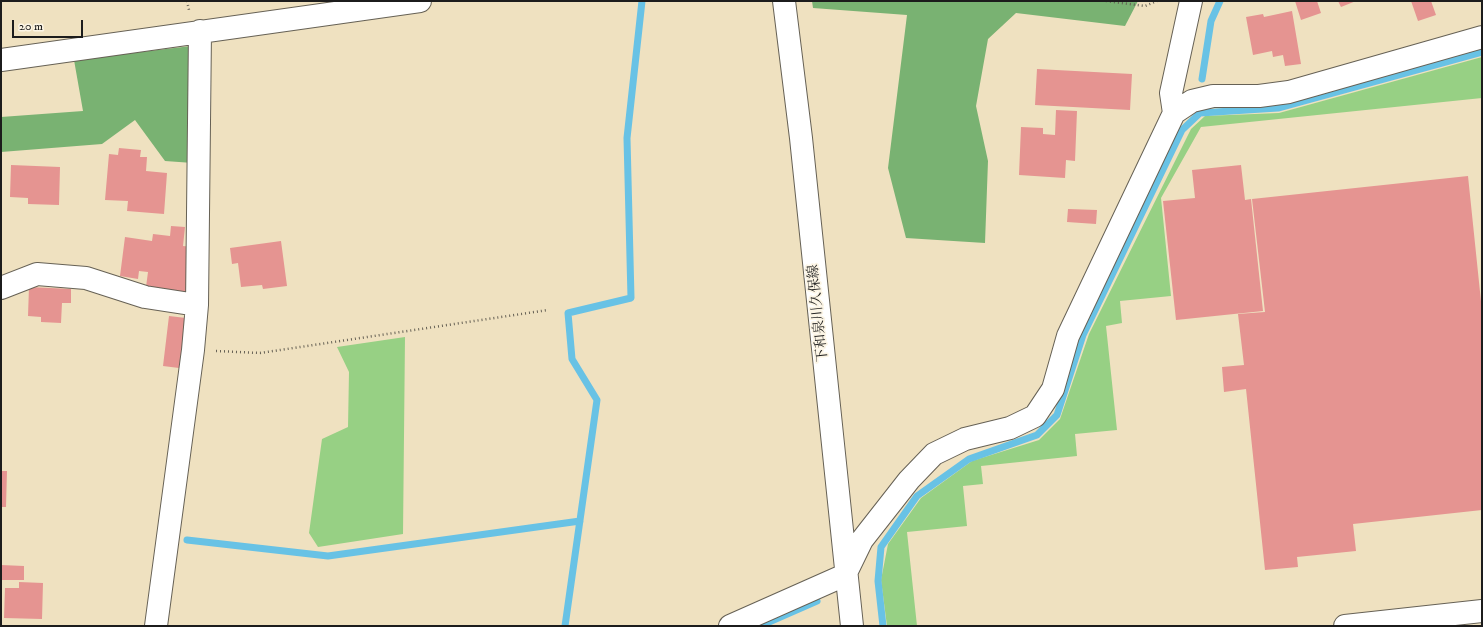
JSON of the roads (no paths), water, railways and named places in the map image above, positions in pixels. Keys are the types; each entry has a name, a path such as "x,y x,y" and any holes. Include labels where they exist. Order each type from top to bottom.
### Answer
{"street":[{"path":"1,60 420,1"},
{"name":"下和泉川久保線","path":"784,1 802,138 845,575 852,626"},
{"path":"1174,113 1171,93 1191,1"},
{"path":"156,626 194,350 197,305 200,31"},
{"path":"730,626 845,575 862,540 909,480 934,454 966,438 1010,428 1035,416 1053,389 1068,336 1174,113 1192,101 1213,96 1259,96 1289,92 1482,37"},
{"path":"1,288 37,274 86,278 144,297 197,305"},
{"path":"1345,626 1482,610"}],"waterway":[{"path":"565,626 597,400 572,359 568,313 631,298 627,138 642,1"},
{"path":"1202,79 1211,21 1220,1"},
{"path":"883,626 878,581 881,547 917,496 969,459 1037,435 1057,415 1083,335 1182,130 1200,113 1278,108 1482,52"},
{"path":"187,540 328,556 580,521"},
{"path":"760,626 817,601"}]}
